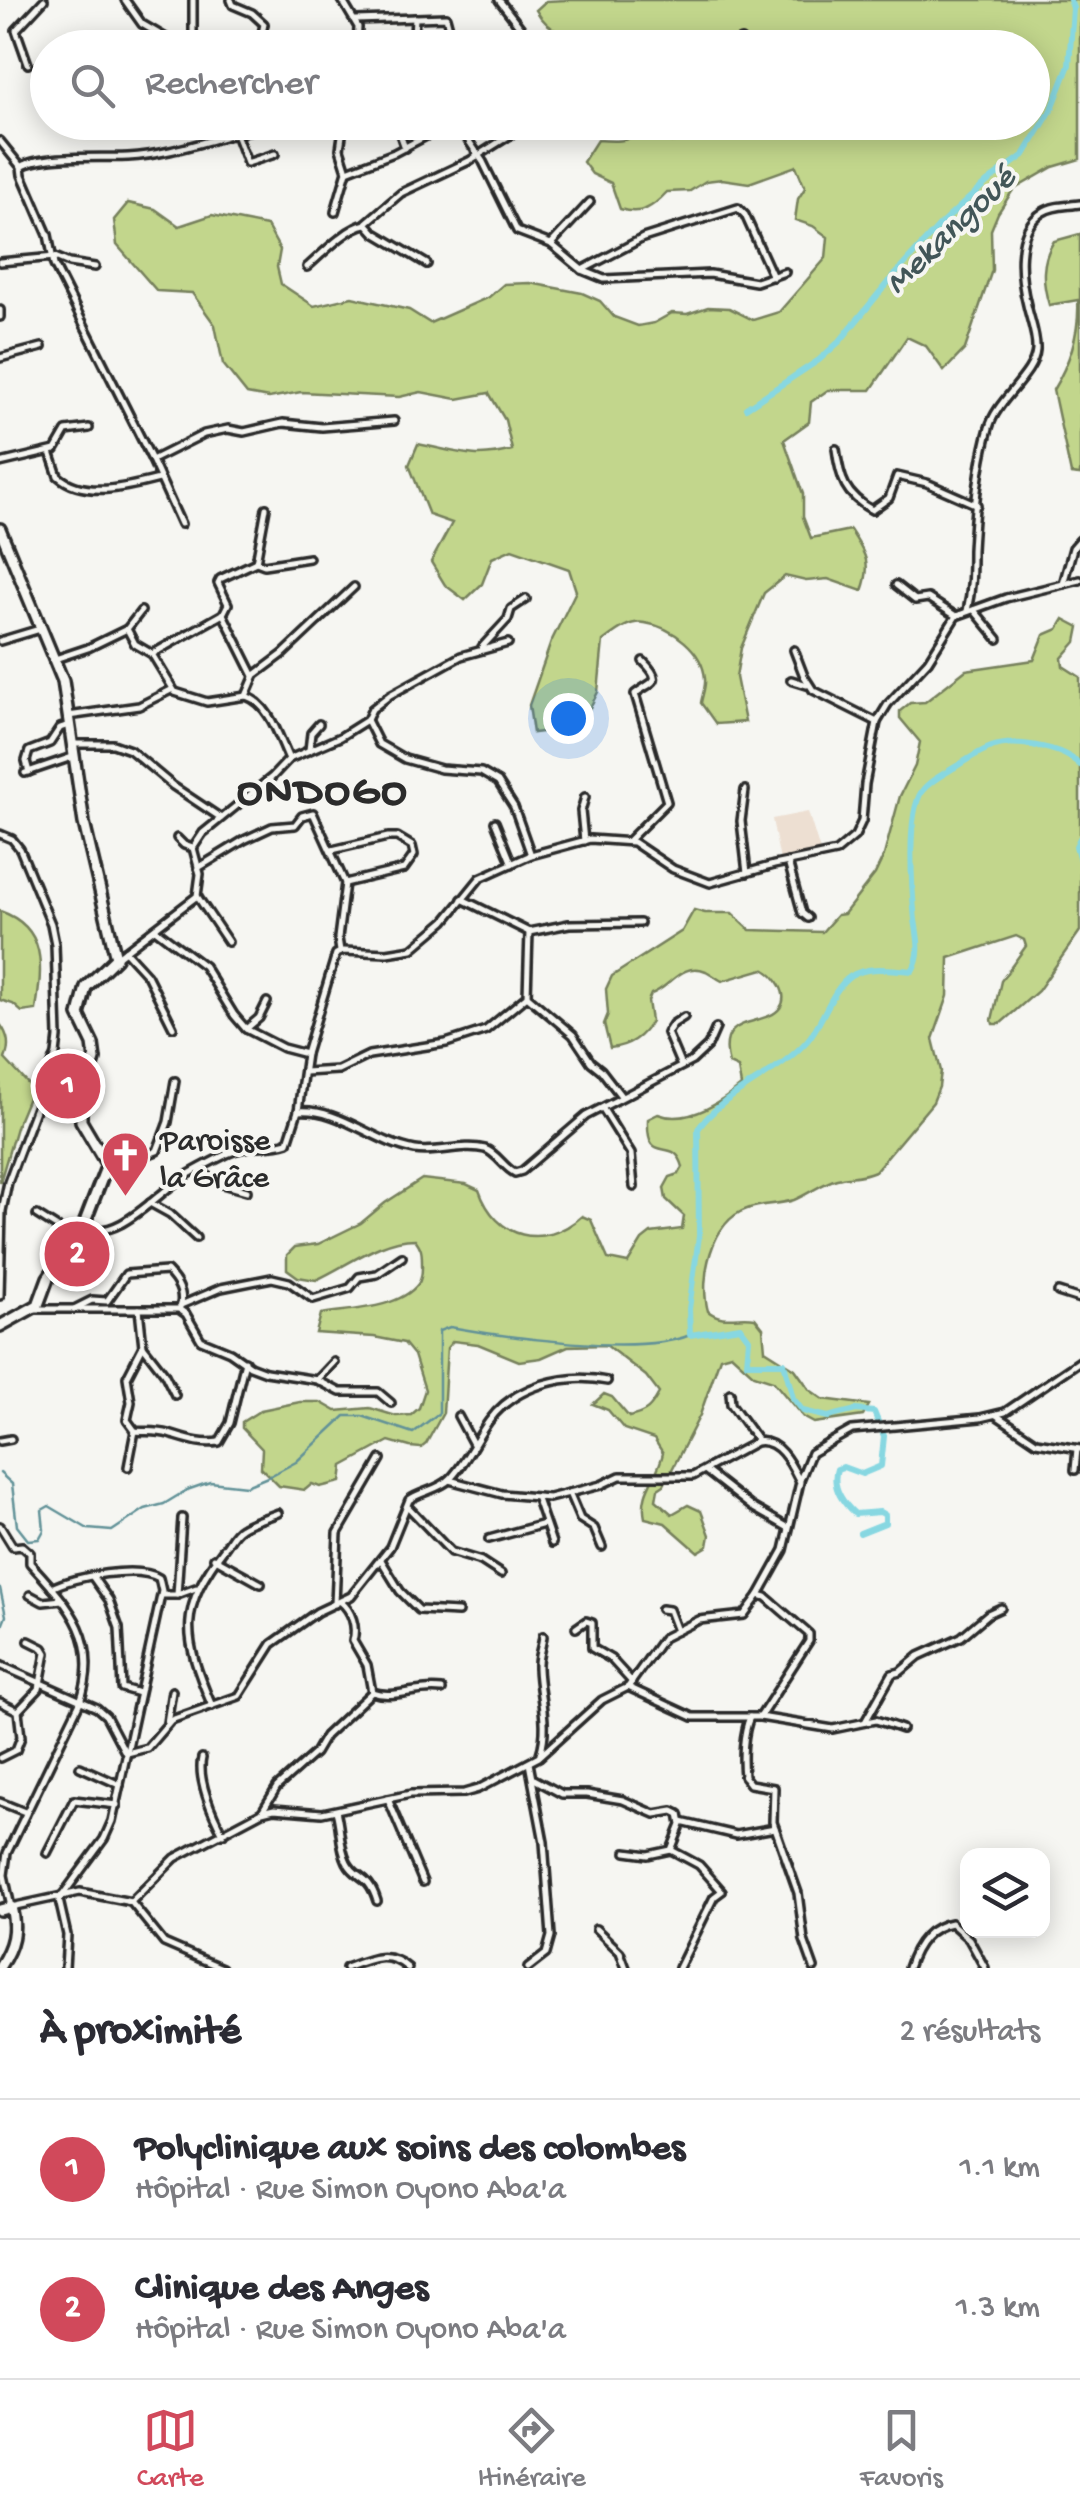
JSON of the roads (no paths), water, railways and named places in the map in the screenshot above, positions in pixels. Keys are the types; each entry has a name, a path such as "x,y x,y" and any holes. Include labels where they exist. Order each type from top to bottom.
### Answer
{"street":[{"path":"28,64 16,30 44,0"},
{"path":"125,0 142,24 152,30"},
{"path":"193,0 193,30"},
{"path":"231,0 233,6 252,12 264,24 263,30"},
{"path":"344,0 356,20 357,30"},
{"path":"499,0 521,30"},
{"path":"356,20 446,17 450,30"},
{"path":"414,18 414,30"},
{"path":"21,167 84,155 131,156 183,149 215,140"},
{"path":"238,140 247,164 275,154"},
{"path":"335,212 347,171 341,140"},
{"path":"402,140 405,148"},
{"path":"347,171 420,140"},
{"path":"468,140 517,231 552,244 593,276 617,280 710,274 756,282 785,272"},
{"path":"307,268 346,232 366,224 401,193 502,140"},
{"path":"0,141 21,167 55,257 54,265 159,479 166,485 181,524"},
{"path":"552,244 590,202"},
{"path":"998,639 970,611 980,474 995,412 1036,350 1023,287 1026,236 1041,213 1080,204"},
{"path":"582,270 643,238 738,208 745,214 773,278"},
{"path":"366,224 374,233 427,264"},
{"path":"0,262 55,257 95,267"},
{"path":"0,358 42,347"},
{"path":"152,460 204,434 228,429 244,432 283,423 322,427 394,421"},
{"path":"0,462 50,452 58,448 66,431 89,428"},
{"path":"836,449 842,484 852,497 872,510 889,498 897,476 927,483 977,505"},
{"path":"50,452 58,476 67,483 103,490 159,479"},
{"path":"256,562 266,508"},
{"path":"0,529 56,659 66,692 70,744 87,839 120,954 147,975 173,1027"},
{"path":"1063,584 1073,548 1080,540"},
{"path":"152,654 222,614 228,604 219,581 256,562 264,565 308,558"},
{"path":"82,1227 91,1230 119,1223 178,1180 252,1144 288,1142 298,1111 306,1054 336,954 387,954 412,949 438,928 480,878 531,855 600,838 628,841 673,869 706,882 830,856 855,836 864,816 866,778 878,722 888,704 928,661 956,616 1080,580"},
{"path":"896,585 915,600 928,598 956,616"},
{"path":"246,696 254,676 354,587"},
{"path":"480,648 508,619 511,609 526,599"},
{"path":"56,659 127,628 141,611"},
{"path":"222,614 254,676"},
{"path":"0,642 42,628"},
{"path":"127,628 134,644 152,654 172,690 207,702 246,696 256,700 289,759"},
{"path":"35,1309 48,1278 82,1227 105,1171 106,1160 81,1121 81,1104 96,1056 79,1015 86,987 120,954 198,896 194,848 203,833 289,759 340,737 367,720 372,709 390,695 480,648 508,642"},
{"path":"794,650 808,685"},
{"path":"628,841 666,802 635,694 652,686 654,679 642,661"},
{"path":"791,680 878,722"},
{"path":"72,757 27,772 29,751 50,744 68,721 139,706 172,690"},
{"path":"367,720 379,744 405,758 441,769 481,772 498,782 514,807 531,855"},
{"path":"310,750 313,728 318,724"},
{"path":"70,744 113,744 130,750 221,818"},
{"path":"745,790 741,821 748,873"},
{"path":"584,841 581,812 586,797"},
{"path":"198,868 244,840 272,828 295,825 313,813 345,882 340,951"},
{"path":"495,822 512,864"},
{"path":"0,834 20,850 51,924 56,944 58,1037 56,1054 8,1182 2,1210 0,1296"},
{"path":"332,850 388,837 397,837 412,846 414,855 404,869 345,882"},
{"path":"177,838 184,846 194,848"},
{"path":"788,862 802,913 808,918"},
{"path":"198,896 228,942"},
{"path":"462,899 528,932 569,924 640,923"},
{"path":"156,929 204,966 246,1028 283,1048 306,1054"},
{"path":"528,932 527,996 573,1035 621,1096"},
{"path":"303,1072 338,1070 368,1056 428,1046 486,1030 527,996"},
{"path":"520,1001 536,1005"},
{"path":"246,1028 260,1018 267,1002"},
{"path":"681,1066 667,1033 684,1017"},
{"path":"298,1111 330,1113 368,1134 416,1150 482,1148 515,1173 522,1172 586,1116 692,1061 708,1046 716,1028"},
{"path":"105,1171 157,1151 168,1122 175,1081"},
{"path":"603,1109 631,1154 634,1187"},
{"path":"197,1170 219,1183 247,1191"},
{"path":"150,1203 170,1214 196,1238"},
{"path":"37,1215 75,1240"},
{"path":"0,1326 35,1309 180,1307 221,1288 272,1278 289,1282 305,1295 318,1298 350,1288 360,1277 377,1274 402,1257"},
{"path":"72,1310 84,1302 107,1301 126,1274 140,1271 167,1271 177,1283 182,1297 180,1307"},
{"path":"1058,1292 1080,1299"},
{"path":"180,1307 201,1340 266,1372 317,1380 340,1392 378,1392 391,1404"},
{"path":"128,1467 135,1432 127,1420 131,1402 127,1377 143,1346 140,1309"},
{"path":"143,1346 175,1395"},
{"path":"135,1432 165,1431 184,1440 219,1442 230,1423 245,1361"},
{"path":"131,1902 175,1858 262,1812 336,1811 388,1799 470,1792 539,1757 602,1700 630,1684 663,1638 709,1617 744,1615 784,1550 787,1527 811,1453 852,1430 1008,1411 1080,1361"},
{"path":"317,1380 334,1362"},
{"path":"167,1722 239,1696 272,1644 317,1612 352,1596 381,1560 409,1508 409,1500 449,1480 498,1409 544,1384 580,1377 607,1381"},
{"path":"730,1393 731,1404 758,1441"},
{"path":"996,1414 1036,1442 1079,1449 1075,1470"},
{"path":"458,1416 474,1444"},
{"path":"0,1441 12,1440"},
{"path":"449,1480 502,1494 537,1498 569,1493 620,1476 679,1478 706,1471 766,1440 777,1446 800,1482"},
{"path":"338,1603 338,1533 381,1459"},
{"path":"706,1471 752,1507 787,1527"},
{"path":"569,1493 580,1518 594,1528 602,1547"},
{"path":"537,1498 552,1543"},
{"path":"409,1508 451,1552 480,1561 502,1574"},
{"path":"212,1706 189,1640 196,1588 214,1558 242,1527 278,1513"},
{"path":"177,1595 182,1518"},
{"path":"490,1538 544,1524"},
{"path":"0,1526 13,1547 22,1546 30,1553 30,1563 62,1600 88,1650 88,1680 80,1702 5,1860 6,1908 14,1936 0,1966"},
{"path":"214,1558 261,1584"},
{"path":"381,1560 400,1591 418,1610 458,1612"},
{"path":"52,1588 92,1576 152,1574 160,1582 162,1595 108,1832 59,1900 67,1935 65,1968"},
{"path":"92,1576 109,1600 120,1628 122,1688 140,1694"},
{"path":"162,1595 177,1595 196,1588"},
{"path":"759,1595 809,1634 809,1640 760,1717"},
{"path":"30,1596 43,1602 62,1600"},
{"path":"338,1603 351,1613 353,1641 367,1665 372,1692"},
{"path":"865,1722 892,1674 918,1656 961,1637 1001,1608"},
{"path":"662,1609 669,1610 676,1631"},
{"path":"576,1628 586,1621 592,1622 592,1648 611,1659 630,1684 692,1717 760,1717 833,1728 882,1722 902,1729"},
{"path":"539,1757 545,1726 538,1668 543,1636"},
{"path":"0,1758 16,1750 20,1736 18,1710 41,1684 46,1653 29,1640"},
{"path":"0,1665 97,1708 106,1716 127,1754"},
{"path":"372,1692 390,1697 413,1690 442,1690"},
{"path":"127,1754 147,1748 167,1722 172,1691"},
{"path":"262,1812 283,1781 315,1754 325,1736 372,1692"},
{"path":"0,1702 18,1710"},
{"path":"750,1717 743,1734 744,1776 750,1784 774,1788 775,1828 798,1894 804,1940 814,1968"},
{"path":"202,1758 199,1772 223,1834"},
{"path":"528,1968 546,1954 551,1936 544,1842 529,1762"},
{"path":"80,1767 120,1785"},
{"path":"534,1780 562,1794 623,1800 655,1814 674,1810 682,1822 671,1850"},
{"path":"388,1799 423,1882"},
{"path":"47,1853 76,1800 116,1805"},
{"path":"0,1802 25,1812"},
{"path":"336,1811 346,1860 369,1881 378,1901"},
{"path":"682,1822 736,1835 775,1828"},
{"path":"626,1852 648,1855 671,1850 699,1864 722,1891 714,1897 680,1968"},
{"path":"6,1908 85,1892 131,1902 164,1942 222,1968"},
{"path":"908,1968 921,1940 932,1930 951,1923 969,1939 985,1968"},
{"path":"596,1930 620,1952 626,1968"},
{"path":"346,1968 384,1956 408,1968"}],"waterway":[{"name":"Mekangoué","path":"1050,112 1069,65 1073,8 1070,0"},
{"name":"Mekangoué","path":"746,408 819,360 840,341 941,224 1024,155 1033,140"},
{"path":"860,1533 885,1523 885,1515 855,1514 835,1482 837,1469 843,1467 862,1474 881,1466 884,1436 874,1412 856,1410 828,1417 803,1411 793,1398 784,1363 747,1363 749,1339 740,1327 690,1335 689,1309 699,1236 698,1129 722,1104 795,1053 851,976 873,969 912,971 918,946 912,834 917,802 926,787 976,755 1005,744 1046,748 1080,765"},
{"path":"1080,838 1076,846 1080,861"},
{"path":"0,1473 12,1484 17,1526 28,1540 39,1539 44,1530 42,1510 49,1506 88,1529 112,1531 145,1509 164,1504 187,1490 210,1482 246,1486 270,1476 296,1462 345,1416 362,1416 413,1433 439,1413 439,1331 450,1327 607,1344 668,1341 690,1335"},
{"path":"0,1588 6,1616 0,1631"}],"place":[{"name":"Polyclinique aux soins des colombes","path":"68,1086"},
{"name":"Paroisse la Grâce","path":"125,1198"},
{"name":"Clinique des Anges","path":"77,1254"}],"district":[{"name":"ONDOGO","path":"323,787"}]}
